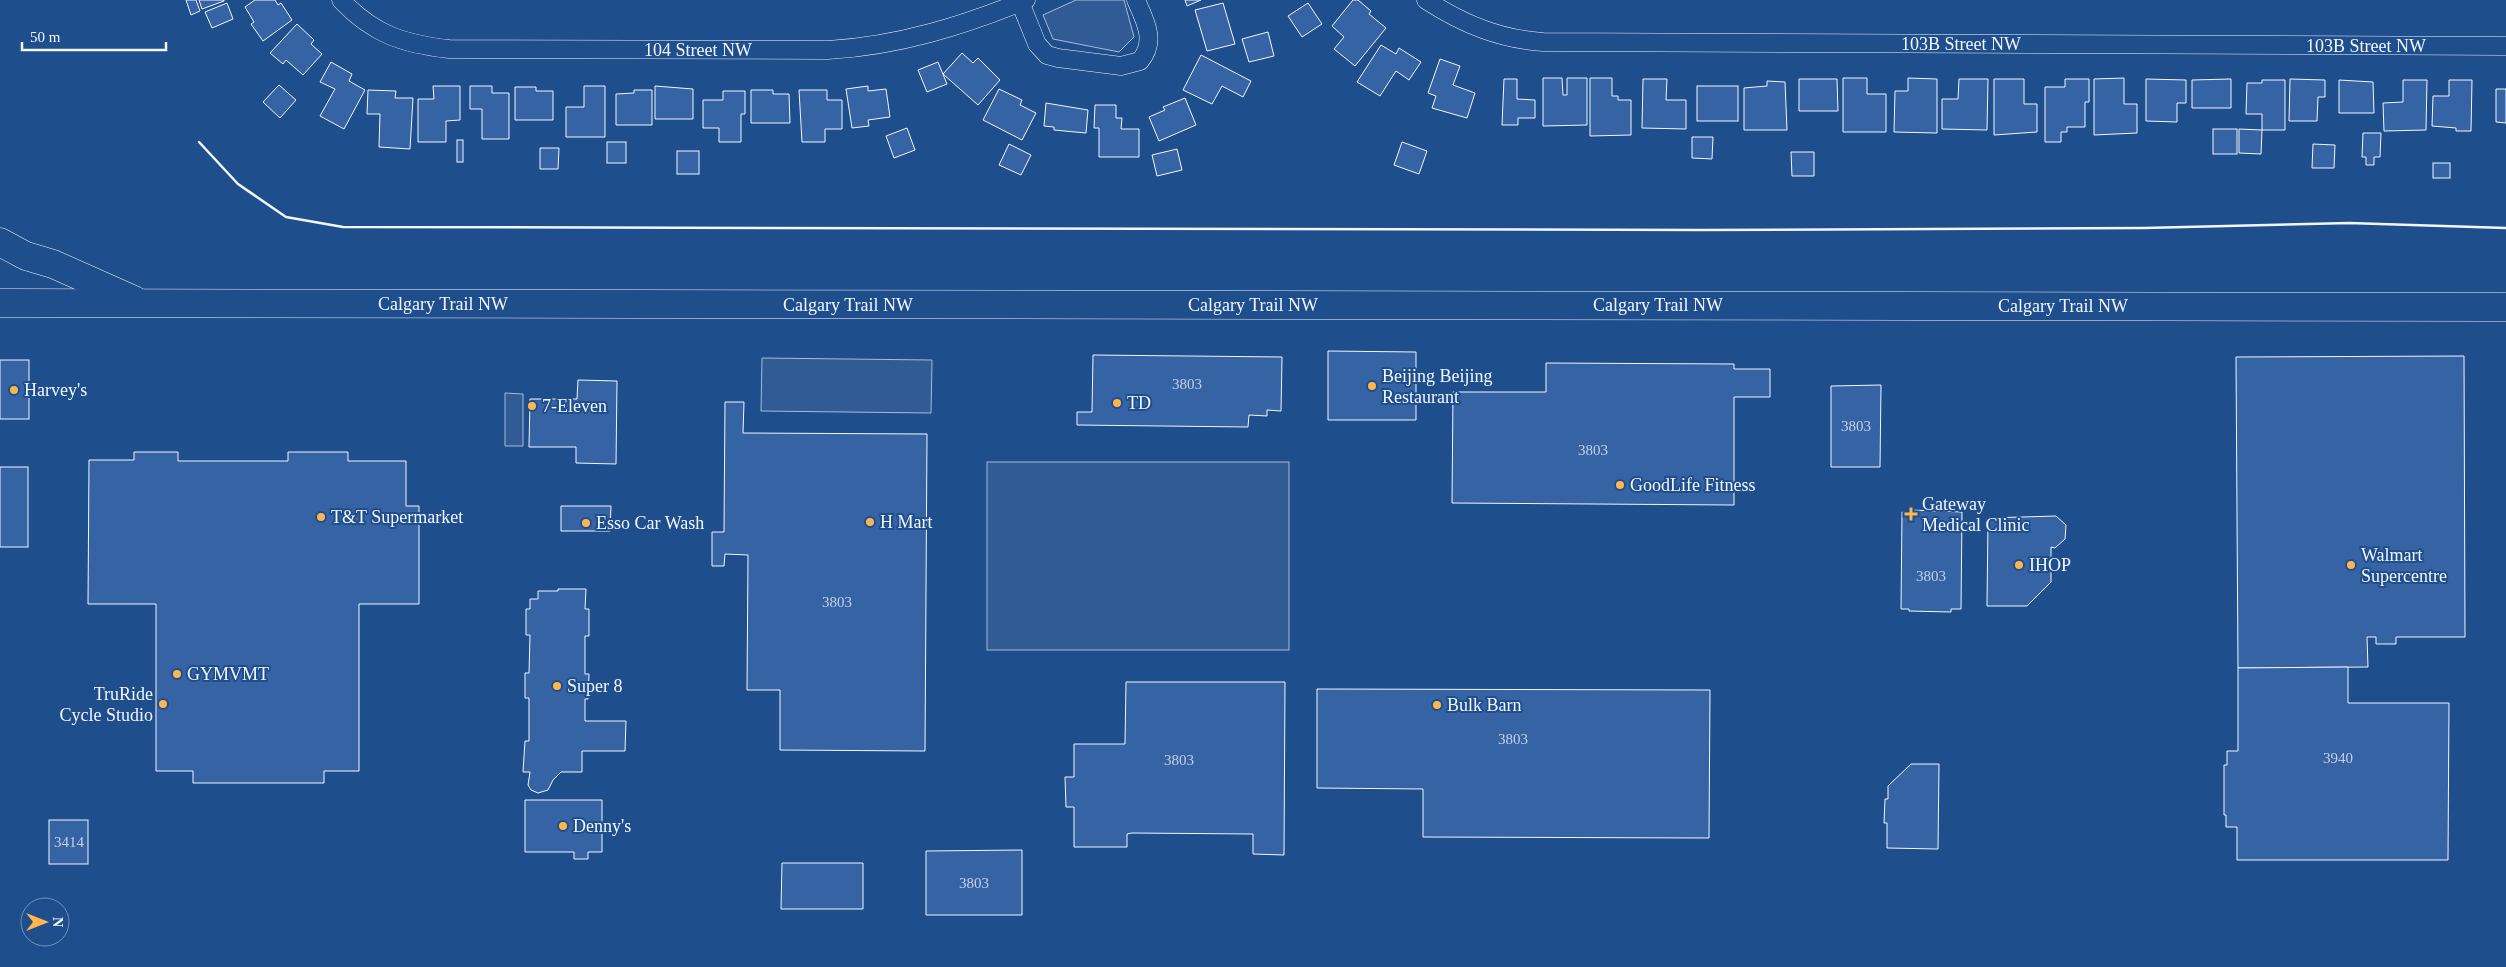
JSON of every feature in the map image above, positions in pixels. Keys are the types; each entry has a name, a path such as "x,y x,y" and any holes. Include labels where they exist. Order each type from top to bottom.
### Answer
{"highway":[{"path":"0,242 26,256 53,264 142,304"},
{"name":"Calgary Trail NW","path":"0,304 2506,307"}],"street":[{"name":"104 Street NW","path":"341,0 372,28 401,41 449,49 828,50 877,46 917,38 1023,1 1037,44 1048,55 1121,66 1140,61 1149,47 1148,29 1136,0"},
{"name":"103B Street NW","path":"1426,0 1452,16 1490,34 1543,42 2506,46"}],"shaded area":[{"path":"1076,0 1124,0 1134,37 1119,52 1053,39 1043,15"},
{"path":"762,358 932,360 931,413 761,411"},
{"path":"505,393 523,394 523,446 505,446"},
{"path":"987,462 1289,462 1289,650 987,650"}],"building":[{"path":"186,0 196,0 200,11 191,15"},
{"path":"199,0 224,0 224,1 202,9"},
{"path":"255,0 275,0 278,5 281,3 292,20 263,41 251,24 254,22 245,7"},
{"path":"1185,0 1201,0 1187,6"},
{"path":"1353,0 1358,0 1371,11 1369,14 1386,28 1355,66 1334,49 1344,37 1332,26"},
{"path":"227,3 233,19 212,28 205,12"},
{"path":"1223,3 1235,44 1207,51 1195,10"},
{"path":"1308,3 1322,24 1302,37 1288,16"},
{"path":"297,24 314,40 311,44 322,54 303,75 286,60 283,64 270,53"},
{"path":"1268,32 1274,56 1249,62 1242,39"},
{"path":"1381,45 1396,54 1399,48 1421,62 1409,80 1396,71 1380,96 1357,82"},
{"path":"962,53 973,63 978,58 1000,80 978,105 943,74"},
{"path":"1201,55 1251,81 1243,97 1222,86 1212,104 1183,90"},
{"path":"1440,59 1460,66 1453,85 1475,93 1467,118 1432,108 1436,96 1428,93"},
{"path":"331,62 352,74 349,81 365,90 344,129 320,116 335,89 320,82"},
{"path":"938,62 947,84 927,92 918,70"},
{"path":"1543,78 1562,78 1563,95 1567,95 1567,78 1587,78 1587,125 1543,126"},
{"path":"1590,78 1612,78 1612,96 1618,96 1618,100 1631,100 1631,135 1590,136"},
{"path":"1843,78 1867,78 1867,94 1886,94 1886,132 1843,132"},
{"path":"1908,78 1937,79 1937,133 1894,132 1895,91 1908,91"},
{"path":"2124,78 2124,104 2137,104 2137,133 2094,135 2094,79"},
{"path":"1504,79 1517,79 1517,99 1535,100 1535,118 1518,118 1518,125 1502,125"},
{"path":"1643,79 1667,79 1666,100 1686,100 1686,129 1642,128"},
{"path":"1799,79 1837,79 1838,111 1799,111"},
{"path":"1959,79 1988,79 1987,130 1942,129 1942,99 1958,99"},
{"path":"1994,79 2024,79 2024,104 2037,104 2037,132 1994,135"},
{"path":"2065,79 2089,79 2089,102 2085,102 2085,127 2067,127 2067,132 2061,132 2061,142 2045,142 2045,87 2065,87"},
{"path":"2146,79 2186,80 2186,103 2177,103 2177,122 2146,121"},
{"path":"2231,79 2231,108 2192,108 2192,80"},
{"path":"2290,79 2325,80 2325,97 2318,97 2317,121 2289,121"},
{"path":"2262,80 2285,80 2285,130 2262,130 2262,114 2246,114 2247,83 2262,83"},
{"path":"2339,80 2373,82 2374,113 2339,113"},
{"path":"2403,80 2427,80 2426,130 2384,131 2383,103 2403,102"},
{"path":"2449,80 2472,80 2471,131 2456,131 2456,128 2432,126 2433,96 2449,96"},
{"path":"1767,81 1785,82 1787,130 1744,130 1744,88 1767,86"},
{"path":"279,85 296,100 280,118 263,102"},
{"path":"433,86 460,86 460,120 446,121 446,142 418,142 418,99 434,99"},
{"path":"470,86 492,86 492,93 509,93 509,139 482,139 482,109 470,109"},
{"path":"584,86 605,86 605,137 566,137 566,107 584,107"},
{"path":"655,86 693,89 693,119 655,119"},
{"path":"868,86 868,91 886,89 890,117 868,120 869,126 852,128 846,89"},
{"path":"1697,86 1738,86 1738,121 1697,121"},
{"path":"515,87 536,87 536,91 553,91 553,120 515,120"},
{"path":"999,89 1022,100 1020,105 1036,113 1022,140 983,120"},
{"path":"2496,89 2506,89 2506,123 2496,122"},
{"path":"368,90 396,91 395,98 413,98 410,149 379,147 380,114 367,114"},
{"path":"634,90 652,90 652,125 616,125 616,94 634,93"},
{"path":"751,90 773,90 773,94 789,94 790,123 751,123"},
{"path":"799,90 827,90 827,100 842,100 842,129 825,129 825,142 802,142"},
{"path":"723,91 745,91 745,114 741,114 741,142 719,142 719,128 703,128 703,100 723,100"},
{"path":"1185,98 1196,125 1159,141 1149,117 1165,110 1163,107"},
{"path":"1046,103 1088,110 1086,133 1054,130 1054,127 1044,126"},
{"path":"1095,105 1116,105 1116,118 1122,118 1121,129 1139,129 1139,157 1099,157 1099,128 1094,128"},
{"path":"907,128 915,150 894,158 886,136"},
{"path":"2213,129 2237,129 2237,154 2213,154"},
{"path":"2239,129 2262,130 2261,154 2239,153"},
{"path":"2363,133 2381,133 2380,157 2374,157 2374,165 2366,165 2366,157 2362,157"},
{"path":"1692,137 1713,137 1712,159 1692,158"},
{"path":"457,140 463,140 463,162 457,162"},
{"path":"607,142 626,142 626,163 607,163"},
{"path":"1402,142 1427,151 1419,174 1394,165"},
{"path":"1009,144 1031,155 1021,175 999,165"},
{"path":"2313,144 2335,145 2334,168 2312,168"},
{"path":"540,148 559,148 558,169 540,169"},
{"path":"1177,149 1182,170 1157,176 1152,155"},
{"path":"677,151 699,151 699,174 677,174"},
{"path":"1791,152 1814,152 1814,176 1792,176"},
{"path":"2433,163 2450,163 2450,178 2433,178"},
{"name":"Beijing Beijing Restaurant","path":"1328,351 1416,352 1416,420 1328,420"},
{"path":"1093,355 1282,357 1281,411 1267,410 1267,416 1249,415 1248,427 1077,425 1077,412 1092,412"},
{"name":"Walmart Supercentre","path":"2464,356 2465,637 2396,637 2396,644 2376,644 2376,637 2367,637 2368,667 2238,668 2236,357"},
{"name":"Harvey's","path":"0,360 29,360 29,419 0,419"},
{"path":"1546,363 1734,364 1734,369 1770,369 1770,397 1734,397 1734,505 1452,503 1453,392 1546,392"},
{"path":"578,380 617,381 616,464 576,463 576,447 529,447 530,399 577,399"},
{"path":"1881,385 1880,467 1831,467 1831,386"},
{"path":"725,402 744,402 743,433 927,434 925,751 780,750 780,690 747,690 748,555 725,554 724,566 712,566 712,532 724,532"},
{"path":"134,452 178,452 178,461 288,461 288,452 348,452 348,461 406,461 406,506 419,506 419,604 359,604 359,771 324,771 324,783 193,783 193,771 156,771 156,604 88,604 89,460 134,460"},
{"path":"0,467 28,467 28,547 0,547"},
{"name":"Esso Car Wash","path":"561,506 611,506 610,531 561,531"},
{"path":"1911,510 1962,512 1961,609 1951,609 1951,612 1909,611 1909,609 1901,609 1902,512 1911,512"},
{"name":"IHOP","path":"2056,516 2066,525 2065,539 2055,548 2051,547 2051,582 2027,606 1987,606 1988,518"},
{"name":"Super 8","path":"558,589 586,589 585,609 589,609 589,636 585,636 585,674 589,674 588,699 585,699 585,721 626,721 625,751 582,751 582,772 561,772 553,780 548,790 538,793 531,790 528,785 530,772 523,772 525,741 529,741 529,698 525,698 525,673 529,673 530,635 526,635 526,609 530,609 530,599 538,599 538,591 558,591"},
{"path":"2348,667 2348,703 2449,703 2448,860 2237,860 2237,827 2226,827 2226,815 2224,815 2224,765 2227,765 2227,751 2238,751 2238,668"},
{"path":"1126,682 1285,682 1284,855 1253,854 1253,834 1132,833 1127,834 1127,847 1074,847 1074,807 1066,807 1065,777 1074,777 1074,744 1125,744"},
{"path":"1317,689 1710,690 1709,838 1423,837 1423,789 1317,788"},
{"path":"1911,764 1939,764 1938,849 1887,848 1887,823 1884,823 1885,799 1888,799 1888,786"},
{"name":"Denny's","path":"525,800 602,800 602,852 588,852 588,859 574,859 574,852 525,852"},
{"path":"49,820 88,820 88,864 49,864"},
{"path":"1022,850 1022,915 926,915 926,851"},
{"path":"782,863 863,863 863,909 781,909"}],"wall":[{"path":"199,142 238,184 286,217 343,227 1699,230 2144,228 2349,223 2506,228"}],"place":[{"name":"Beijing Beijing Restaurant","path":"1372,386"},
{"name":"Harvey's","path":"14,390"},
{"name":"TD","path":"1117,403"},
{"name":"7-Eleven","path":"532,406"},
{"name":"GoodLife Fitness","path":"1620,485"},
{"name":"Gateway Medical Clinic","path":"1911,514"},
{"name":"T&T Supermarket","path":"321,517"},
{"name":"H Mart","path":"870,522"},
{"name":"Esso Car Wash","path":"586,523"},
{"name":"IHOP","path":"2019,565"},
{"name":"Walmart Supercentre","path":"2351,565"},
{"name":"GYMVMT","path":"177,674"},
{"name":"Super 8","path":"557,686"},
{"name":"TruRide Cycle Studio","path":"163,704"},
{"name":"Bulk Barn","path":"1437,705"},
{"name":"Denny's","path":"563,826"}]}
